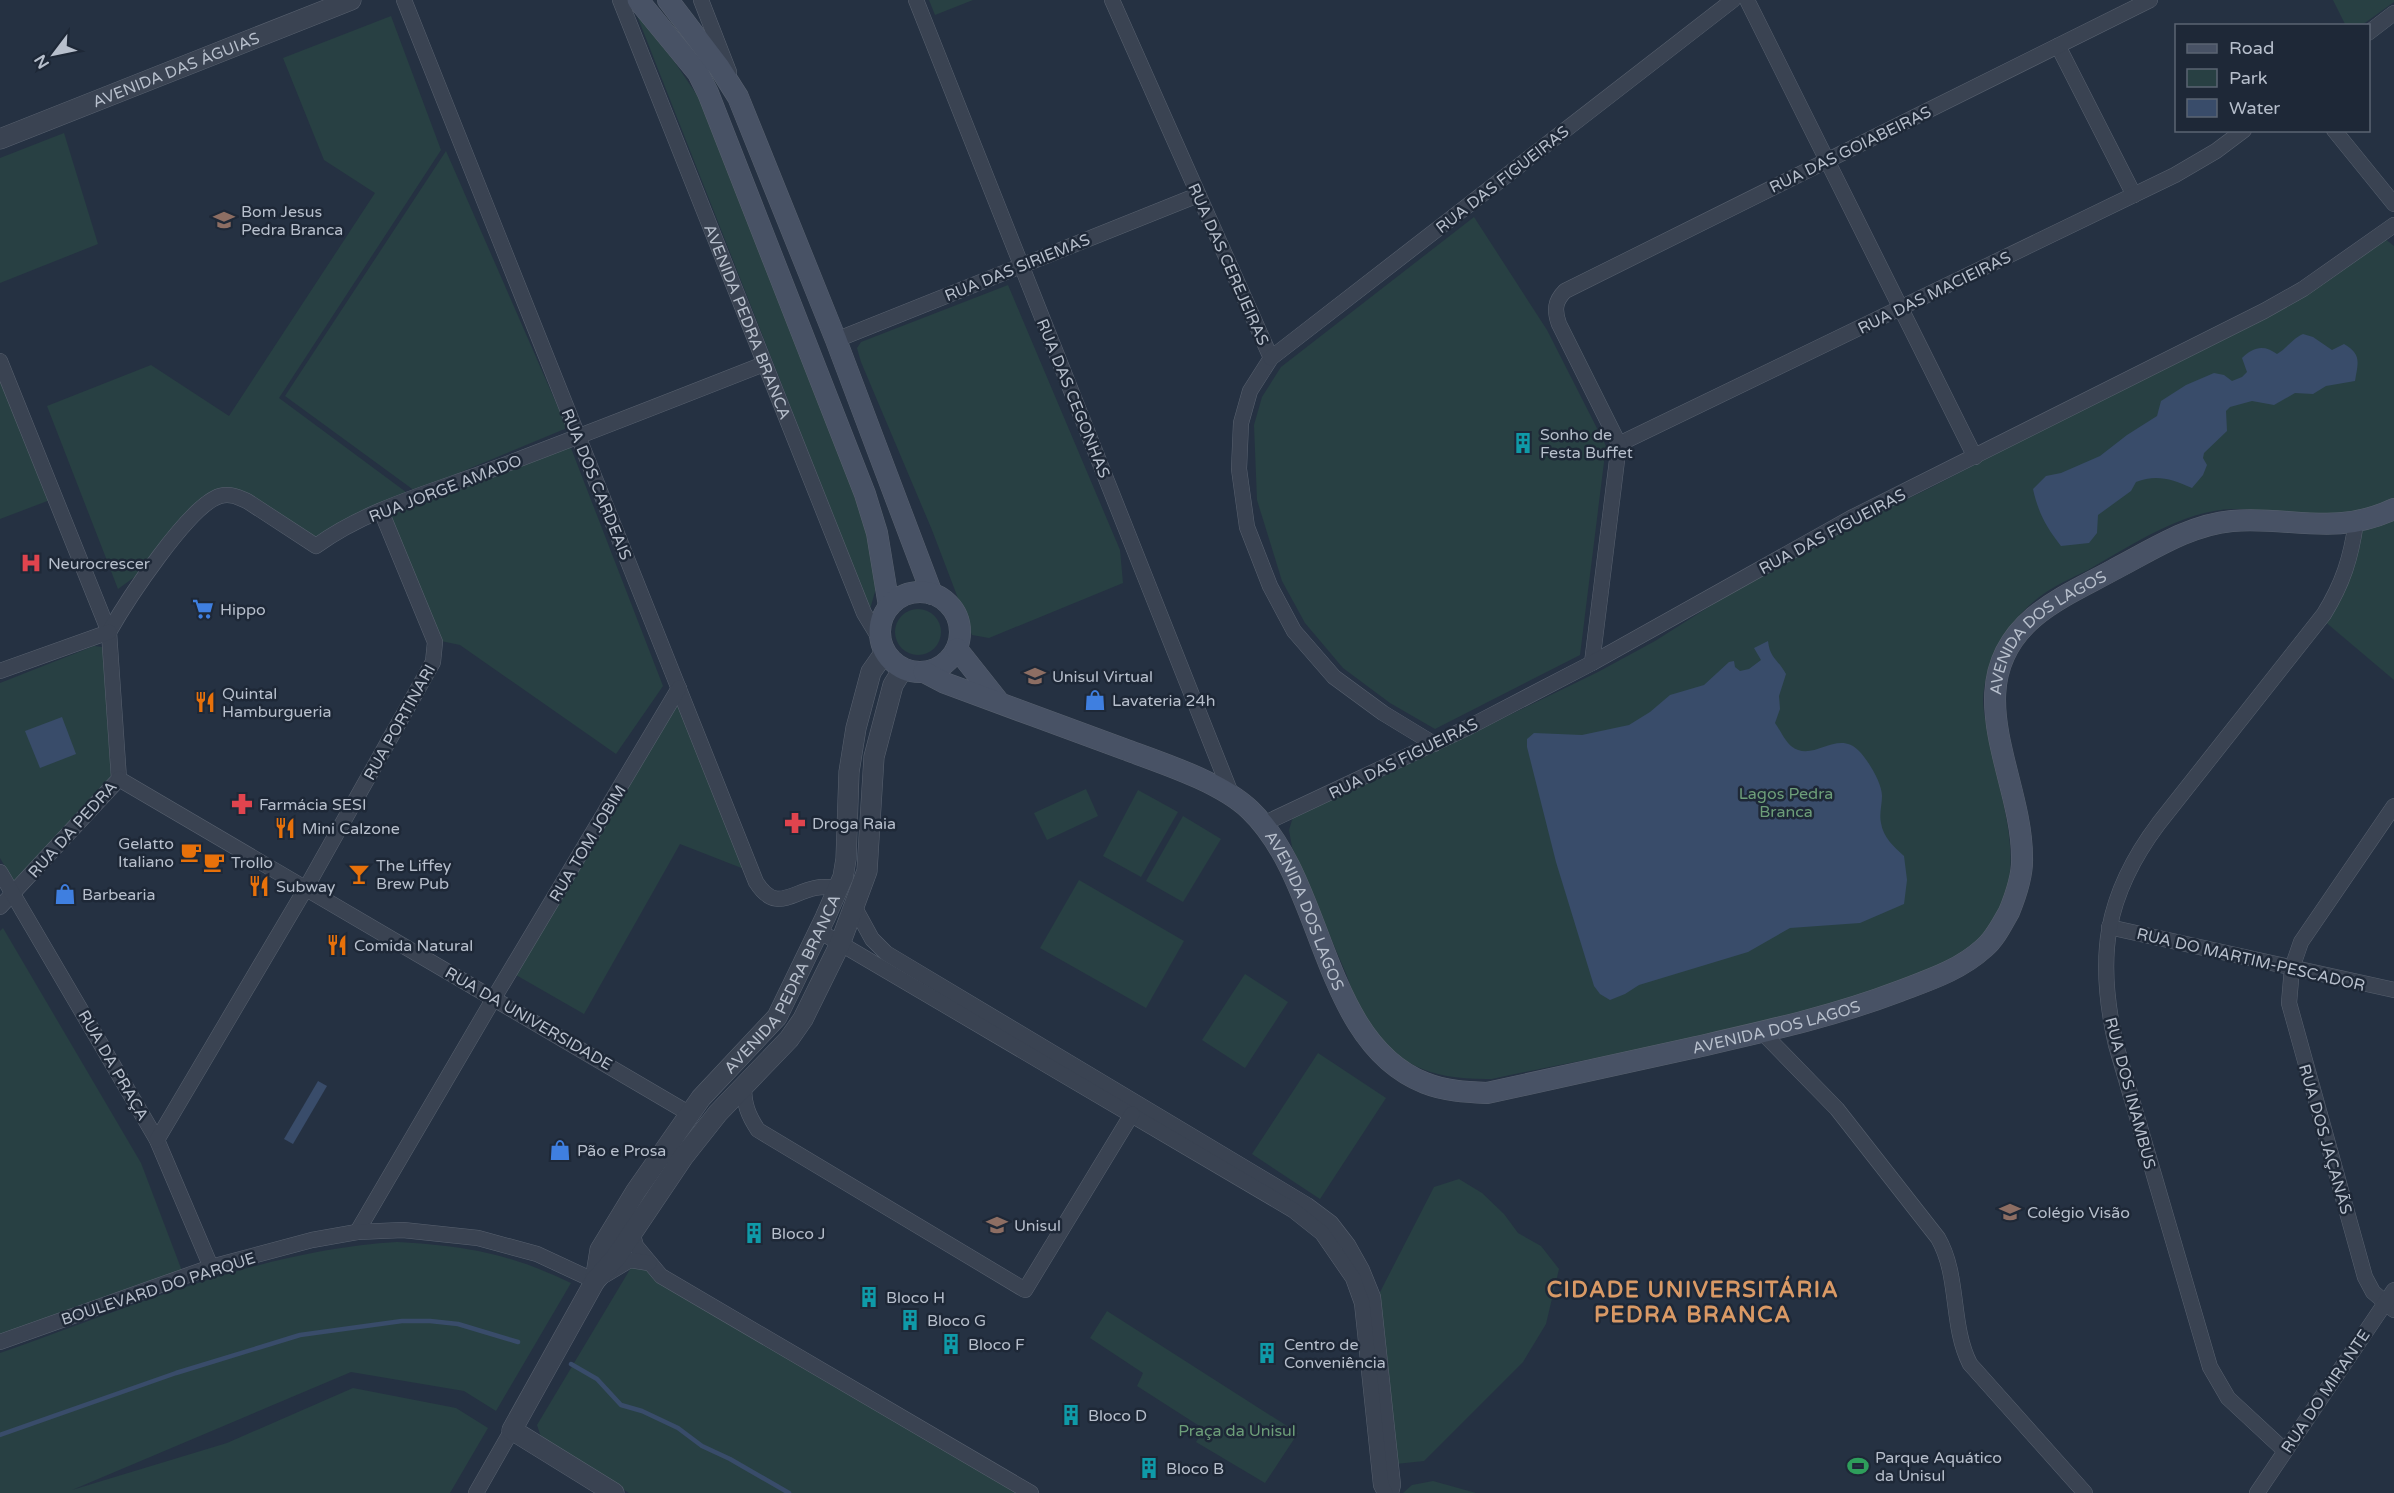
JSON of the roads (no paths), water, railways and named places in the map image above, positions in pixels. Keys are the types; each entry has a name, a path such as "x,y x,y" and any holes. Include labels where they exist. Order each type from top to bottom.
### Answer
{"main road":[{"path":"638,0 698,73 708,93 865,494 877,533 890,606"},
{"path":"668,0 719,67 738,97 836,340 932,594"},
{"name":"AVENIDA DOS LAGOS","path":"914,671 1173,767 1232,796 1263,824 1284,855 1345,1001 1372,1044 1396,1067 1424,1083 1455,1092 1487,1093 1846,1011 1938,976 1968,961 1987,946 2003,923 2019,883 2023,858 2020,828 1995,723 1995,693 2001,666 2018,633 2032,619 2073,591 2195,528 2229,521 2251,520 2316,525 2356,522 2394,509"},
{"path":"909,593 932,594 942,599 956,616 960,627 957,649 944,665 914,671 893,662 883,647 880,628 883,617 898,598 909,593"},
{"path":"957,649 999,703"}],"street":[{"name":"AVENIDA DAS ÁGUIAS","path":"0,139 351,0"},
{"name":"RUA DOS CARDEAIS","path":"404,0 756,882 763,892 772,898 782,899 815,887 838,888"},
{"name":"AVENIDA PEDRA BRANCA","path":"595,1281 600,1250 636,1191 701,1098 777,1017 819,931 838,888 846,859 852,748 871,672 883,647 864,614 620,0"},
{"path":"701,0 738,97"},
{"name":"RUA DAS CEGONHAS","path":"916,0 1232,796"},
{"name":"RUA DAS CEREJEIRAS","path":"1112,0 1271,358 1250,391 1241,423 1239,469 1247,527 1269,586 1294,631 1334,677 1383,713 1434,744"},
{"name":"RUA DAS FIGUEIRAS","path":"1271,358 1732,0"},
{"path":"1747,0 1975,457"},
{"name":"RUA DAS GOIABEIRAS","path":"1619,444 1558,324 1555,314 1556,305 1559,297 1565,291 2150,0"},
{"path":"2370,31 2394,13"},
{"path":"2058,46 2134,195"},
{"name":"RUA DAS MACIEIRAS","path":"1619,444 2197,164 2241,132"},
{"path":"2336,132 2394,204"},
{"name":"RUA DAS SIRIEMAS","path":"836,340 1198,195"},
{"name":"RUA DAS FIGUEIRAS","path":"1263,824 1434,744 1592,663 1851,518 2285,299 2394,225"},
{"name":"RUA DA PEDRA","path":"0,361 109,632 119,778 0,908"},
{"name":"RUA JORGE AMADO","path":"109,632 144,576 188,523 210,501 219,496 237,496 247,501 316,546 346,526 381,511 579,437 764,364"},
{"path":"1592,663 1619,444"},
{"name":"RUA PORTINARI","path":"157,1140 306,888 433,662 435,642 381,511"},
{"name":"RUA DOS INAMBUS","path":"2285,1451 2228,1398 2210,1367 2113,1036 2105,969 2109,927 2123,882 2145,841 2324,614 2340,588 2348,568 2356,522"},
{"path":"0,671 109,632"},
{"name":"AVENIDA PEDRA BRANCA","path":"476,1493 595,1281 616,1257 684,1156 718,1113 789,1040 803,1019 840,944 867,871 876,746 893,685 914,671"},
{"name":"RUA TOM JOBIM","path":"357,1232 679,688"},
{"name":"RUA DA UNIVERSIDADE","path":"119,778 690,1114"},
{"name":"RUA DOS JAÇANÃS","path":"2390,1307 2373,1292 2365,1277 2289,1003 2292,968 2301,942 2394,806"},
{"name":"RUA DA PRAÇA","path":"0,872 157,1140 211,1267"},
{"path":"855,908 872,939 886,953 1307,1204 1331,1223 1362,1270 1372,1297 1394,1485 1391,1493"},
{"name":"RUA DO MARTIM-PESCADOR","path":"2109,927 2394,990"},
{"path":"819,931 1293,1210 1322,1233 1353,1278 1362,1303 1382,1485 1385,1493"},
{"path":"1762,1032 1837,1109 1938,1238 1948,1259 1962,1346 1970,1364 2085,1493"},
{"path":"744,1087 744,1100 748,1115 758,1130 1025,1290 1132,1114"},
{"name":"BOULEVARD DO PARQUE","path":"0,1342 211,1267 312,1240 357,1232 403,1230 478,1238 537,1254 595,1281"},
{"path":"632,1232 636,1246 661,1276 1031,1493"},
{"path":"595,1281 630,1260 649,1263"},
{"name":"RUA DO MIRANTE","path":"2257,1493 2390,1307 2394,1290"},
{"path":"512,1430 614,1493"}],"water":[{"path":"2303,334 2313,337 2332,350 2344,344 2354,351 2357,360 2355,381 2326,386 2313,394 2295,393 2274,405 2252,401 2230,407 2226,411 2227,431 2204,453 2203,458 2207,465 2203,475 2192,488 2178,482 2157,478 2136,482 2131,491 2098,515 2097,533 2089,543 2061,546 2043,519 2033,489 2046,476 2061,473 2100,456 2157,416 2161,401 2186,385 2214,373 2224,375 2232,381 2242,377 2247,372 2242,358 2250,351 2263,348 2277,354"},
{"path":"1768,641 1772,655 1786,674 1779,696 1780,709 1775,723 1791,746 1808,751 1834,744 1851,745 1863,755 1874,772 1881,791 1882,828 1904,856 1907,880 1904,904 1860,923 1790,928 1748,952 1639,985 1610,1000 1600,994 1594,986 1556,862 1527,747 1527,739 1534,733 1582,735 1629,725 1650,712 1670,695 1704,685 1729,662 1734,661 1735,667 1740,671 1749,669 1761,660 1754,648"},
{"path":"62,717 76,754 40,768 25,731"},
{"path":"318,1081 327,1086 293,1144 284,1139"}],"waterway":[{"path":"0,1435 176,1373 300,1335 402,1321 430,1321 458,1324 518,1342"},
{"path":"571,1364 597,1379 621,1405 642,1411 678,1428 702,1446 730,1459 789,1493"}],"place":[{"name":"Bom Jesus Pedra Branca","path":"224,220"},
{"name":"Sonho de Festa Buffet","path":"1523,443"},
{"name":"Neurocrescer","path":"31,563"},
{"name":"Hippo","path":"203,609"},
{"name":"Unisul Virtual","path":"1035,676"},
{"name":"Lavateria 24h","path":"1095,700"},
{"name":"Quintal Hamburgueria","path":"205,702"},
{"name":"Farmácia SESI","path":"242,804"},
{"name":"Droga Raia","path":"795,823"},
{"name":"Mini Calzone","path":"285,828"},
{"name":"Gelatto Italiano","path":"191,852"},
{"name":"Trollo","path":"214,862"},
{"name":"The Liffey Brew Pub","path":"359,874"},
{"name":"Subway","path":"259,886"},
{"name":"Barbearia","path":"65,894"},
{"name":"Comida Natural","path":"337,945"},
{"name":"Pão e Prosa","path":"560,1150"},
{"name":"Colégio Visão","path":"2010,1212"},
{"name":"Unisul","path":"997,1225"},
{"name":"Bloco J","path":"754,1233"},
{"name":"Bloco H","path":"869,1297"},
{"name":"Bloco G","path":"910,1320"},
{"name":"Bloco F","path":"951,1344"},
{"name":"Centro de Conveniência","path":"1267,1353"},
{"name":"Bloco D","path":"1071,1415"},
{"name":"Parque Aquático da Unisul","path":"1858,1466"},
{"name":"Bloco B","path":"1149,1468"}],"district":[{"name":"CIDADE UNIVERSITÁRIA PEDRA BRANCA","path":"1693,1302"}],"park label":[{"name":"Lagos Pedra Branca","path":"1786,802"},
{"name":"Praça da Unisul","path":"1237,1430"}]}
